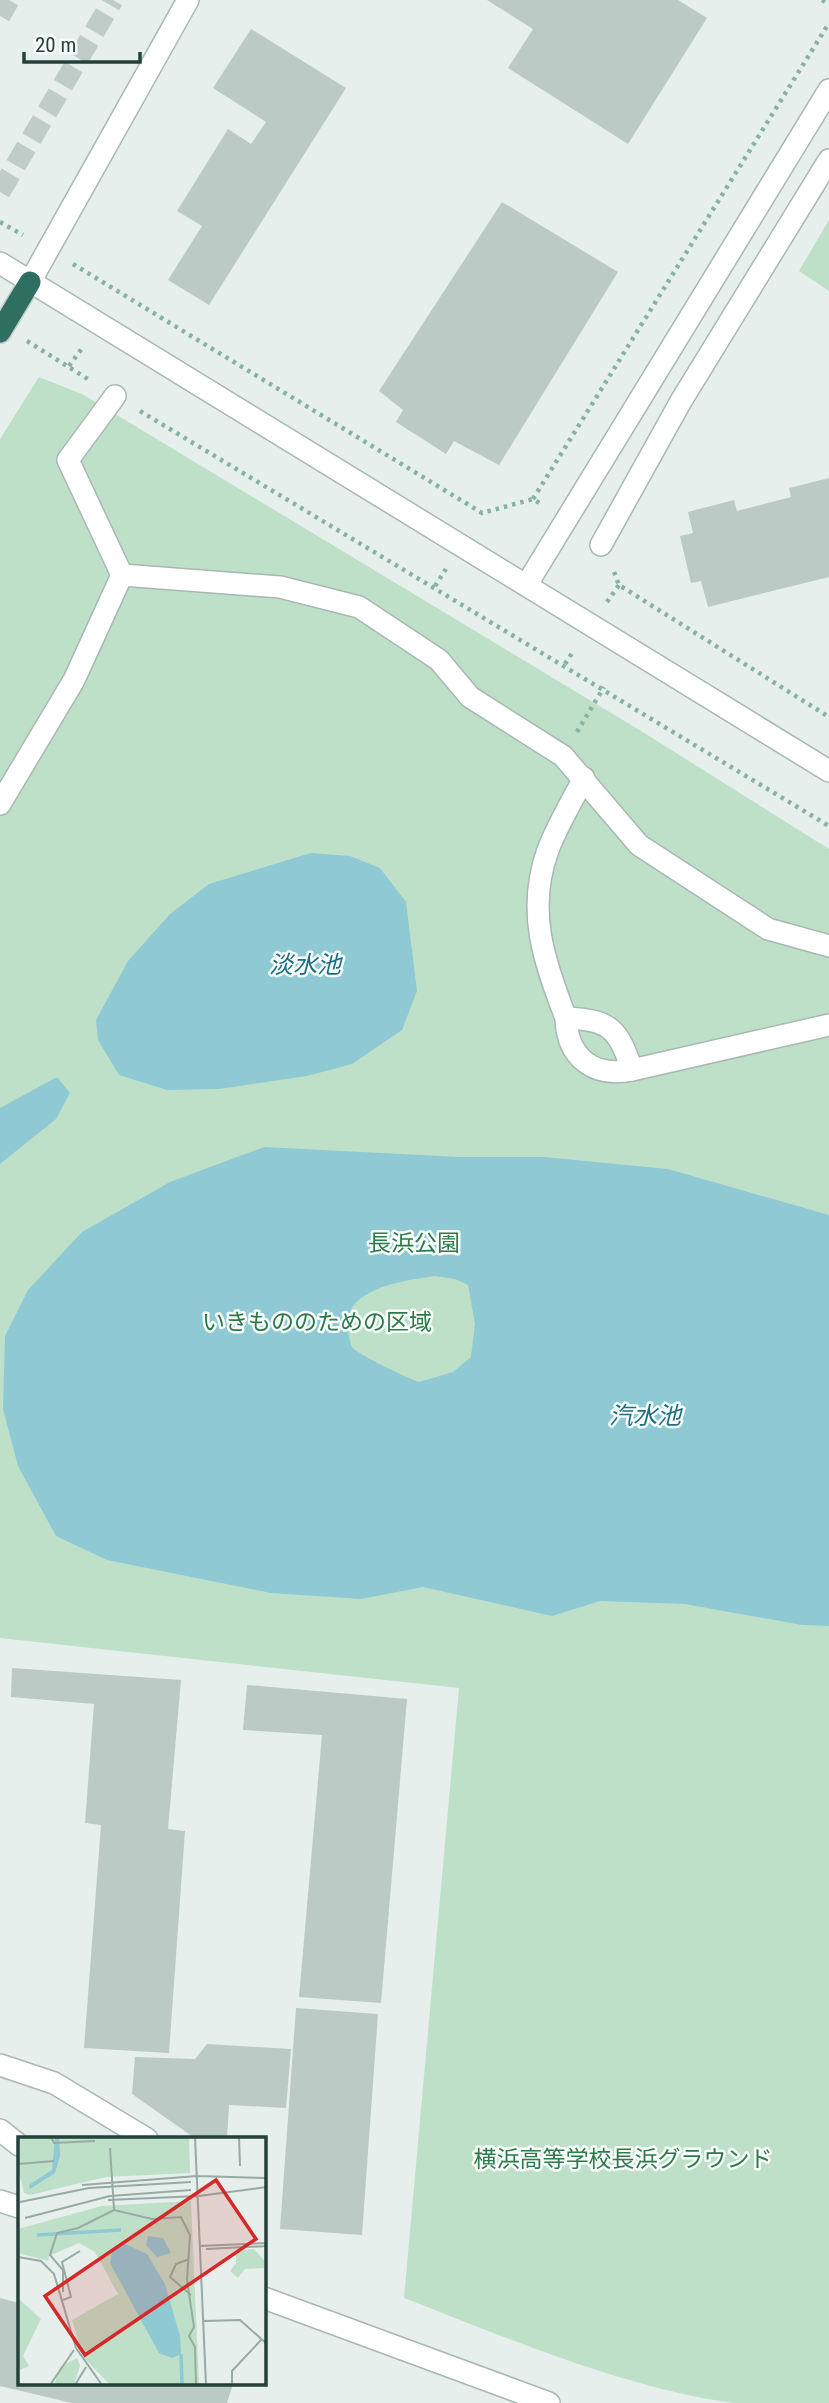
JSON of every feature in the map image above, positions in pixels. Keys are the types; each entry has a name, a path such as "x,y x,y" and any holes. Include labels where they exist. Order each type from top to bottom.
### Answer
{"highway":[{"path":"2,329 30,282"}],"street":[{"path":"30,282 188,0"},
{"path":"527,584 829,90"},
{"path":"601,545 681,401 829,160"},
{"path":"0,263 829,771"},
{"path":"0,804 74,680 122,575 68,460 115,396"},
{"path":"122,575 280,587 359,607 439,660 470,697 563,757 584,778 639,845 768,929 829,946"},
{"path":"584,778 547,852 538,901 538,932 543,960 566,1018 566,1035 577,1058 597,1070 614,1073 829,1025"},
{"path":"566,1018 592,1019 607,1024 621,1039 632,1070"},
{"path":"0,2065 54,2083 144,2137"},
{"path":"0,2130 18,2144"},
{"path":"0,2201 18,2207"},
{"path":"266,2299 548,2403"}],"path":[{"path":"822,0 829,4"},
{"path":"0,222 482,513 533,499 829,23"},
{"path":"2,329 604,688 829,826"},
{"path":"533,499 565,520"},
{"path":"601,545 619,585 829,717"},
{"path":"563,757 604,688"}],"green space":[{"path":"829,220 829,291 799,271"},
{"name":"長浜公園","path":"39,377 82,394 646,734 829,849 829,2403 733,2403 650,2386 566,2360 404,2298 459,1688 0,1638 0,439"}],"water":[{"name":"淡水池","path":"311,853 350,856 380,868 406,902 417,991 402,1030 352,1064 307,1076 219,1089 167,1090 119,1075 98,1040 96,1020 128,961 170,914 209,884"},
{"path":"57,1077 70,1093 56,1119 0,1164 0,1108"},
{"name":"汽水池","path":"264,1147 460,1157 544,1157 668,1169 829,1215 829,1626 802,1625 685,1604 600,1601 552,1616 423,1587 361,1599 271,1593 107,1560 56,1536 18,1466 3,1409 5,1336 28,1290 82,1232 170,1182","holes":["435,1276 455,1279 468,1285 475,1324 471,1357 453,1372 419,1382 373,1361 352,1347 348,1316 354,1305 365,1296 408,1280"]}],"building":[{"path":"487,0 678,0 707,18 628,144 508,68 533,29"},
{"path":"251,29 346,88 209,305 168,280 202,226 177,211 228,129 251,144 266,122 213,88"},
{"path":"502,202 618,272 499,465 454,441 446,454 396,422 403,410 379,391"},
{"path":"829,478 829,577 708,607 701,581 691,583 680,536 693,533 688,512 734,500 737,511 791,497 789,488"},
{"path":"12,1668 181,1680 168,1829 185,1831 169,2053 84,2048 101,1825 85,1823 94,1704 11,1697"},
{"path":"247,1685 407,1699 381,2003 299,1997 322,1735 243,1730"},
{"path":"296,2008 378,2014 362,2235 280,2229"},
{"path":"207,2044 291,2049 286,2108 229,2105 227,2137 193,2137 132,2094 135,2057 195,2059"},
{"path":"0,2298 18,2303 18,2386 232,2386 227,2403 72,2403 0,2386"}],"tunnel":[{"path":"0,16 9,0"},
{"path":"0,192 113,0"}],"park label":[{"name":"いきもののための区域","path":"317,1322"},
{"name":"横浜高等学校長浜グラウンド","path":"623,2159"}]}
